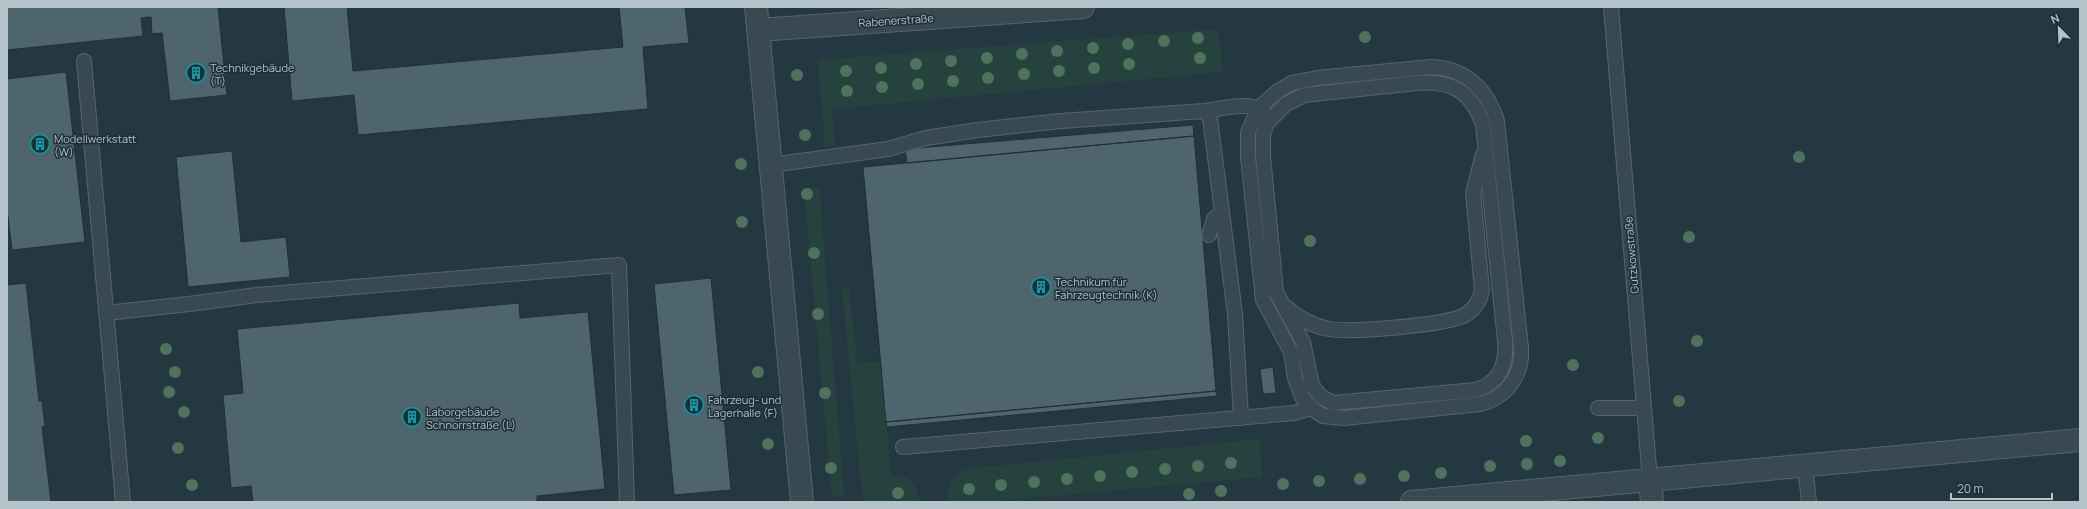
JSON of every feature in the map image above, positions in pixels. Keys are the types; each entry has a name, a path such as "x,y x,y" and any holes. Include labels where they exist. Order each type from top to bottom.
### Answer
{"street":[{"path":"756,7 802,502"},
{"name":"Rabenerstraße","path":"758,30 1083,7"},
{"path":"1412,502 2080,440"},
{"name":"Gutzkowstraße","path":"1650,480 1652,502"}],"lane":[{"name":"Gutzkowstraße","path":"1611,7 1650,480"},
{"path":"84,61 123,502"},
{"path":"1439,68 1463,75 1483,91 1492,105 1500,129 1521,354 1519,368 1513,381 1504,391 1493,399 1473,406 1344,418 1323,416 1311,408 1302,397 1296,385 1293,360 1287,343 1261,296 1247,149 1248,132 1259,108 1278,91 1300,81 1439,68"},
{"path":"1437,83 1456,88 1471,101 1478,112 1486,139 1506,354 1503,368 1494,380 1486,386 1471,391 1342,403 1329,402 1321,397 1312,385 1303,342 1276,292 1263,156 1263,135 1271,118 1292,100 1311,94 1437,83"},
{"path":"771,165 888,149 926,138 977,130 1069,121 1204,111 1246,106 1259,108 1271,118"},
{"path":"1204,111 1210,118 1235,314 1241,418"},
{"path":"1279,300 1291,311 1311,324 1338,330 1447,321 1460,317 1471,311 1478,303 1482,290 1473,193 1486,139"},
{"path":"1209,235 1214,219 1222,213"},
{"path":"106,313 257,295 619,266 627,502"},
{"path":"903,446 1241,418 1294,413 1311,408"},
{"path":"1598,408 1643,408"},
{"path":"1805,466 1809,502"}],"green space":[{"path":"1218,29 1223,72 832,109 835,146 825,147 818,60"},
{"path":"819,187 844,494 832,497 804,189"},
{"path":"849,288 857,363 881,362 891,475 903,476 912,482 917,490 920,502 863,502 842,289"},
{"path":"1259,439 1262,477 990,502 948,502 950,482 955,475 964,469"}],"building":[{"name":"Technikgebäude (T)","path":"7,7 218,7 227,95 170,101 162,33 152,34 151,17 141,18 143,36 7,50"},
{"path":"284,7 347,7 353,71 623,47 619,7 685,7 689,43 643,47 648,109 358,135 354,95 292,101"},
{"name":"Modellwerkstatt (W)","path":"66,72 85,242 12,250 7,209 7,79"},
{"path":"1193,125 1194,136 907,163 905,149"},
{"name":"Technikum für Fahrzeugtechnik (K)","path":"1194,136 1216,391 886,422 863,167"},
{"path":"232,151 241,242 286,237 290,277 188,287 176,157"},
{"name":"Fahrzeug- und Lagerhalle (F)","path":"711,278 731,490 674,495 654,284"},
{"path":"26,283 39,401 42,401 45,426 42,427 51,502 7,502 7,285"},
{"name":"Laborgebäude Schnorrstraße (L)","path":"519,303 520,318 588,312 605,489 537,496 537,502 253,502 251,486 231,488 223,395 243,393 237,329"},
{"path":"1273,367 1276,393 1263,394 1260,369"},
{"path":"1216,391 1217,396 887,427 886,422"}],"place":[{"name":"Technikgebäude (T)","path":"196,73"},
{"name":"Modellwerkstatt (W)","path":"40,144"},
{"name":"Technikum für Fahrzeugtechnik (K)","path":"1041,287"},
{"name":"Fahrzeug- und Lagerhalle (F)","path":"694,405"},
{"name":"Laborgebäude Schnorrstraße (L)","path":"412,417"}]}
